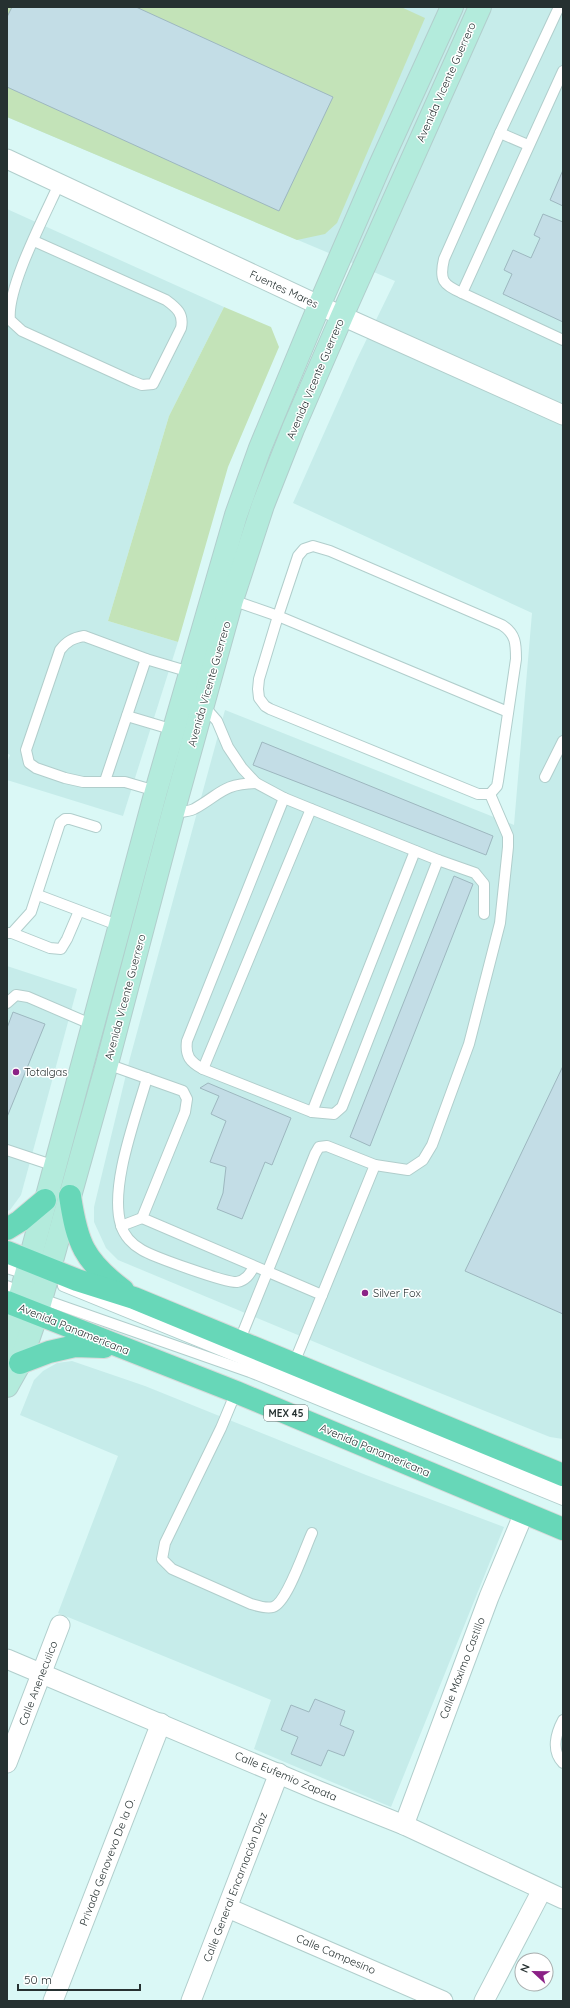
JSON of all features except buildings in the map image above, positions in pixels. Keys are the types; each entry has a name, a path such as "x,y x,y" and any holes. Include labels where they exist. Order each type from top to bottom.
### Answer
{"main road":[{"name":"Avenida Vicente Guerrero","path":"7,1386 14,1359 26,1287 45,1200 156,791 190,672 248,481 380,165 452,7"},
{"name":"Avenida Vicente Guerrero","path":"26,1287 70,1196 232,600 276,472 342,316 480,7"},
{"path":"70,1196 74,1226 88,1257 103,1275 134,1298"},
{"path":"7,1229 20,1221 45,1200"},
{"name":"Avenida Panamericana","path":"7,1252 26,1287 120,1347 236,1392 563,1529"},
{"name":"Avenida Panamericana","path":"26,1287 134,1298 563,1475"},
{"path":"14,1359 75,1346 120,1347"}],"street":[{"name":"Fuentes Mares","path":"7,159 320,306 563,415"},
{"name":"Calle Máximo Castillo","path":"404,1825 492,1590 524,1513"},
{"name":"Calle Anenecuilco","path":"7,1763 60,1625"},
{"name":"Calle Eufemio Zapata","path":"7,1659 404,1825 563,1899"},
{"name":"Privada Genovevo De la O.","path":"53,2001 161,1723"},
{"name":"Calle General Encarnación Díaz","path":"191,2001 279,1773"},
{"path":"484,2001 542,1890"},
{"name":"Calle Campesino","path":"228,1908 443,2001"}],"lane":[{"path":"559,7 500,133 442,268 441,274 446,285 563,340"},
{"path":"462,293 528,145 563,71"},
{"path":"500,133 528,145"},
{"path":"34,241 166,300 181,314 181,328 153,384 142,385 132,381 15,326 10,320 10,304 15,286 34,241 59,184"},
{"path":"313,546 330,551 502,625 510,630 515,640 516,653 508,712 497,786 490,794 478,794 265,706 260,698 258,688 278,616 301,551 313,546"},
{"path":"232,600 278,616 508,712"},
{"path":"156,791 125,782 83,782 36,768 29,763 26,750 60,650 66,642 74,638 84,636 146,659 190,672"},
{"path":"105,781 146,659"},
{"path":"203,705 217,721 228,747 242,768 256,783 284,798 438,860 475,873 484,884 484,914"},
{"path":"127,716 174,730"},
{"path":"545,777 563,741"},
{"path":"173,813 193,810 226,788 238,783 256,783"},
{"path":"239,1342 266,1272 319,1147 327,1146 375,1165 408,1170 423,1160 432,1145 469,1044 499,931 508,847 504,825 490,794"},
{"path":"284,798 188,1042 186,1050 188,1058 193,1064 203,1069 312,1112 334,1114 342,1107 438,860"},
{"path":"203,1069 311,809"},
{"path":"79,911 67,940 61,948 50,948 9,933 31,912 38,895 60,823 65,819 70,819 96,827"},
{"path":"312,1112 415,850"},
{"path":"38,895 120,926"},
{"path":"7,1003 16,995 28,997 93,1025"},
{"path":"107,1064 183,1091 187,1099 185,1112 142,1218"},
{"path":"147,1078 120,1177 118,1202 121,1226 129,1240 143,1250 221,1280 236,1282 247,1278 254,1267"},
{"path":"7,1150 55,1166"},
{"path":"294,1364 375,1165"},
{"path":"121,1226 142,1218 322,1295"},
{"path":"26,1287 563,1490"},
{"path":"26,1287 250,1372 563,1500"},
{"path":"236,1392 221,1428 165,1543 162,1559 172,1569 251,1604 264,1607 273,1607 281,1602 287,1592 312,1533"},
{"path":"563,1720 557,1730 555,1750 563,1763"}],"shaded area":[{"path":"7,7 563,7 563,1439 550,1437 370,1365 118,1260 106,1248 94,1222 94,1207 130,1058 225,710 514,825 532,613 293,503 357,359 395,281 7,117"},
{"path":"7,209 224,307 169,416 108,621 178,642 123,816 7,780 7,763 10,755 7,753"},
{"path":"7,966 77,989 21,1195 10,1210 7,1211"},
{"path":"72,1361 145,1386 366,1475 504,1527 391,1807 254,1749 271,1700 58,1613 118,1456 20,1415 34,1380 43,1371 57,1363"}],"green space":[{"path":"7,7 401,7 425,18 337,223 325,234 297,240 7,117"},
{"path":"224,307 271,327 279,347 228,467 178,642 108,621 169,416"}],"place":[{"name":"Totalgas","path":"16,1072"},
{"name":"Silver Fox","path":"365,1293"}]}
